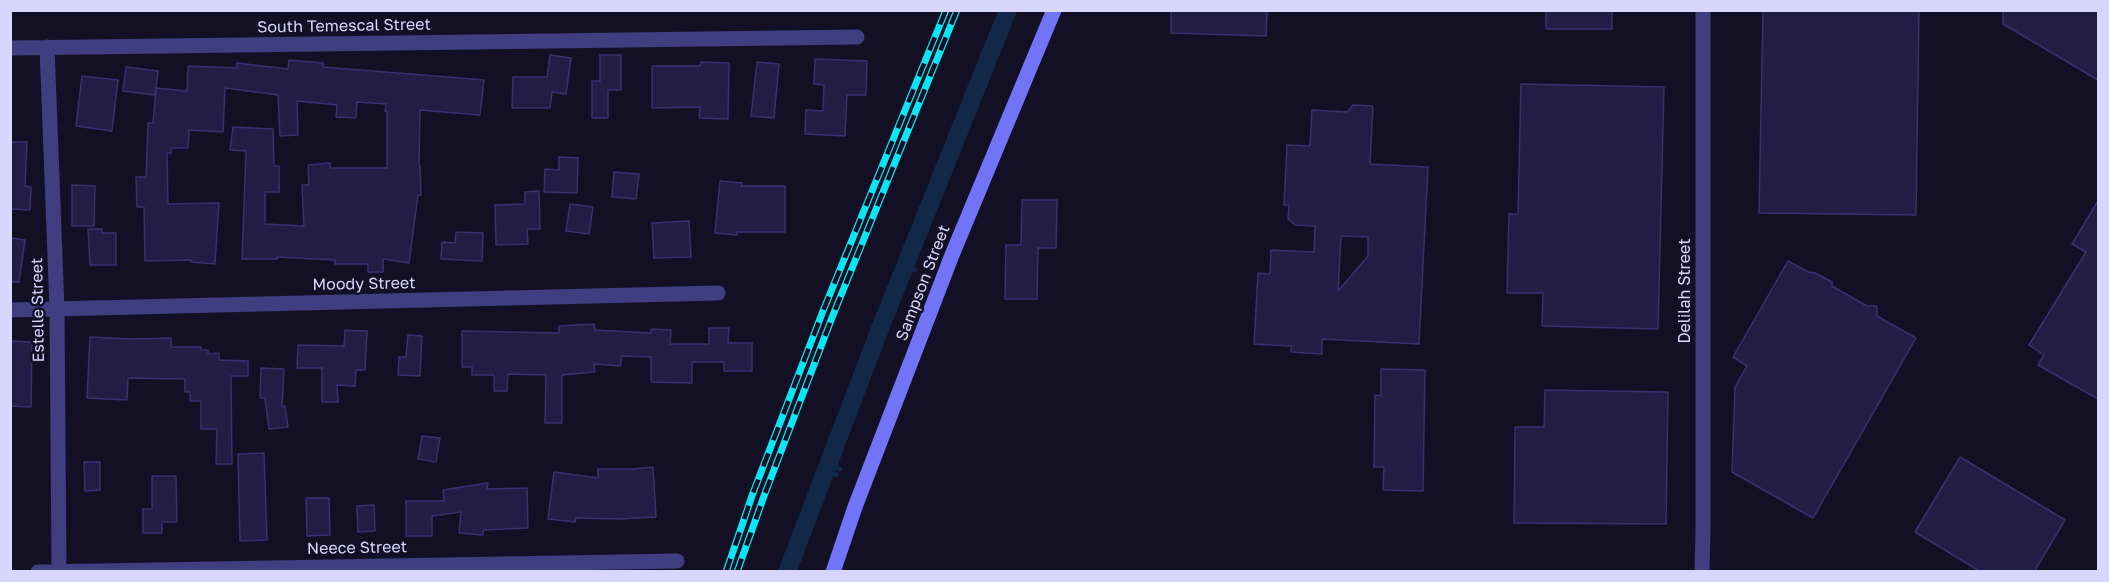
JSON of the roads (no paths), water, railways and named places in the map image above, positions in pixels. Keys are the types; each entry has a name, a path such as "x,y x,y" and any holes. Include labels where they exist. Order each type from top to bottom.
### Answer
{"street":[{"name":"Sampson Street","path":"833,572 855,507 952,255 1054,10"},
{"name":"Delilah Street","path":"1702,572 1703,10"},
{"name":"South Temescal Street","path":"10,48 857,37"},
{"name":"Estelle Street","path":"46,47 57,309 59,571"},
{"name":"Moody Street","path":"10,310 718,293"},
{"name":"Neece Street","path":"38,572 677,561"}],"waterway":[{"path":"787,572 883,321 1008,10"},
{"path":"906,266 915,270"},
{"path":"828,464 840,469"},
{"path":"825,472 836,475"}],"railway":[{"path":"726,572 753,493 823,311 946,10"},
{"path":"737,572 833,315 957,10"}]}
